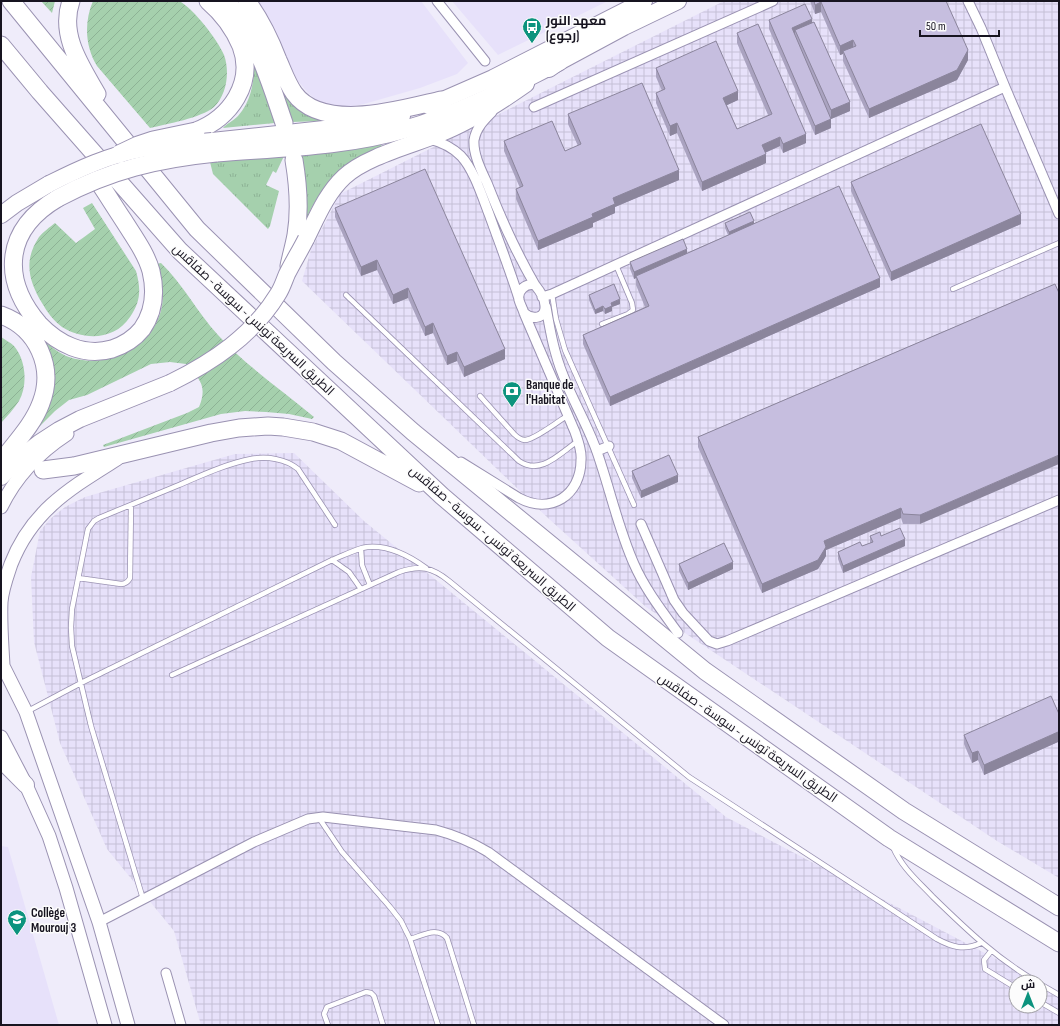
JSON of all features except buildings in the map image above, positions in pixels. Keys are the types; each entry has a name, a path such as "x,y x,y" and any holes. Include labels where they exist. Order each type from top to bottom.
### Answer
{"highway":[{"name":"الطريق السريعة تونس - سوسة - صفاقس","path":"11,1 121,146 197,229 334,362 413,432 705,671 904,812 1059,907"},
{"path":"70,1 66,23 69,39 77,60 121,146"},
{"path":"40,92 137,240 146,256 151,272 153,284 152,312 138,334 131,340 116,348 102,351 78,350 60,341 38,323 18,294 13,276 16,245 19,236 29,220 54,191 94,163 121,146 138,145 153,140 196,131 217,120 232,106 240,92 245,75 244,56 237,37 222,15 208,1"},
{"path":"227,1 250,36 284,123"},
{"path":"247,1 268,35 294,93 305,103 319,110 334,114 362,116 399,110 441,100"},
{"path":"1,215 17,203 136,166 185,156 214,147 370,124 421,110 493,78 644,1"},
{"path":"121,146 141,149 340,142 404,130 449,115 471,105 678,1"},
{"name":"الطريق السريعة تونس - سوسة - صفاقس","path":"1,45 40,92 180,251 442,496 608,638 889,838 1059,943"},
{"path":"1,477 20,458 59,430 80,419 170,383 214,359 232,345 249,330 278,294 301,237 333,190 345,176 356,168 375,159 451,128 500,103 559,62"},
{"path":"294,160 301,237"},
{"path":"1,315 16,322 32,336 42,354 45,365 46,379 44,394 37,412 1,462"},
{"path":"43,470 74,466 225,430 253,426 283,427 320,434 347,444 442,496"},
{"path":"678,633 705,671"},
{"path":"1,760 26,785"}],"main road":[{"path":"1,507 19,477 37,457 58,440 103,410"},
{"path":"124,455 74,487 51,504 33,524 20,545 7,575 3,592 1,613 2,664 26,712 99,922 128,1025"},
{"path":"1,737 26,785 49,836 58,862 105,1025"}],"street":[{"path":"436,1 485,60"},
{"path":"534,107 774,1"},
{"path":"968,1 981,28 1059,214"},
{"path":"542,297 552,294 616,265 1005,87"},
{"path":"500,103 477,130 474,140 479,163 515,249 546,307 552,339 561,370 597,451 634,565 650,594 678,633"},
{"path":"413,432 519,498 532,504 539,505 552,503 564,497 574,488 582,460 578,441 568,415 524,313 503,250 481,194 468,166 452,149 442,143 428,138"},
{"path":"519,299 519,294 524,287 531,284 535,285"},
{"path":"524,313 531,318 535,318 542,314 546,307"},
{"path":"597,451 608,446"},
{"path":"641,524 678,606 709,641 717,644 1059,500"},
{"path":"99,922 254,842 308,819 319,817 436,830 453,834 472,842 488,852 724,1025"},
{"path":"166,973 181,1025"}],"lane":[{"path":"954,289 1059,243"},
{"path":"602,324 628,314 633,310 632,303 616,265"},
{"path":"552,294 556,319 565,350 634,505"},
{"path":"346,295 513,456 525,465 540,467 578,441"},
{"path":"480,396 520,439 525,440 533,438 568,415"},
{"path":"143,899 93,732 72,646 72,609 88,529 91,524 99,518 220,469 252,459 268,459 288,463 298,469 336,525"},
{"path":"78,578 121,584 128,582 130,578 131,505"},
{"path":"26,712 80,683 332,560 361,549 371,547 394,551 416,561 426,568 438,572 689,777 937,939 948,945 958,947 981,943"},
{"path":"361,549 362,565 370,585"},
{"path":"332,560 350,572 361,589"},
{"path":"172,675 399,572 412,568 426,568"},
{"path":"319,817 342,852 398,916 410,940 438,1025"},
{"path":"889,838 898,859 906,870 981,943 1024,974"},
{"path":"410,940 435,932 442,933 447,938 474,1025"},
{"path":"991,951 984,960 985,969 1008,983"},
{"path":"1048,989 1059,995"},
{"path":"328,1025 324,1014 327,1007 366,992 374,996 383,1025"},
{"path":"1048,1007 1059,1013"}],"shaded area":[{"path":"257,1 421,1 468,63 457,74 420,88 364,104 343,108 319,102 308,93 298,81"},
{"path":"452,1 608,1 498,55"},
{"path":"724,1 1059,1 1059,878 997,841 646,607 548,518 302,281 311,250 340,194"},
{"path":"294,453 364,521 726,817 1025,974 1008,974 1008,1014 1048,1014 1048,986 1059,992 1059,1025 201,1025 174,931 107,849 60,743 34,642 31,577 40,531 50,519 65,507 85,497 235,454"},
{"name":"Collège Mourouj 3","path":"1,846 8,847 59,1025 1,1025"}],"green space":[{"path":"41,1 55,1 52,13"},
{"path":"93,1 179,1 191,10 216,41 226,61 226,82 222,96 214,107 208,111 184,120 150,128 97,66 93,58 88,42 87,26"},
{"path":"254,66 256,66 275,123 223,128 238,116 246,105 252,86"},
{"path":"275,75 321,119 322,121 292,122"},
{"path":"381,144 382,148 357,159 346,166 327,184 312,207 306,220 306,184 301,154"},
{"path":"284,156 276,173 273,171 266,185 279,191 268,229 213,174 210,162"},
{"path":"92,203 136,271 139,284 139,295 136,306 124,325 108,334 99,336 80,335 71,332 56,322 46,310 37,295 31,279 29,263 34,246 39,237 55,223 76,243 95,229 83,208"},
{"path":"161,263 169,271 218,335 240,357 314,417 312,419 289,414 266,412 245,411 221,414 104,447 103,445 199,407 203,393 201,383 198,378 186,364 170,362 151,364 87,395 69,400 39,427 36,425 44,341 66,356 84,360 113,358 127,352 139,344 150,334 157,321 162,306 162,290 156,264"},
{"path":"1,337 14,346 18,352 23,365 25,380 22,395 19,401 1,423"}],"place":[{"name":"معهد النور (رجوع)","path":"532,44"},
{"name":"Banque de l'Habitat","path":"512,408"},
{"name":"Collège Mourouj 3","path":"17,936"}]}
